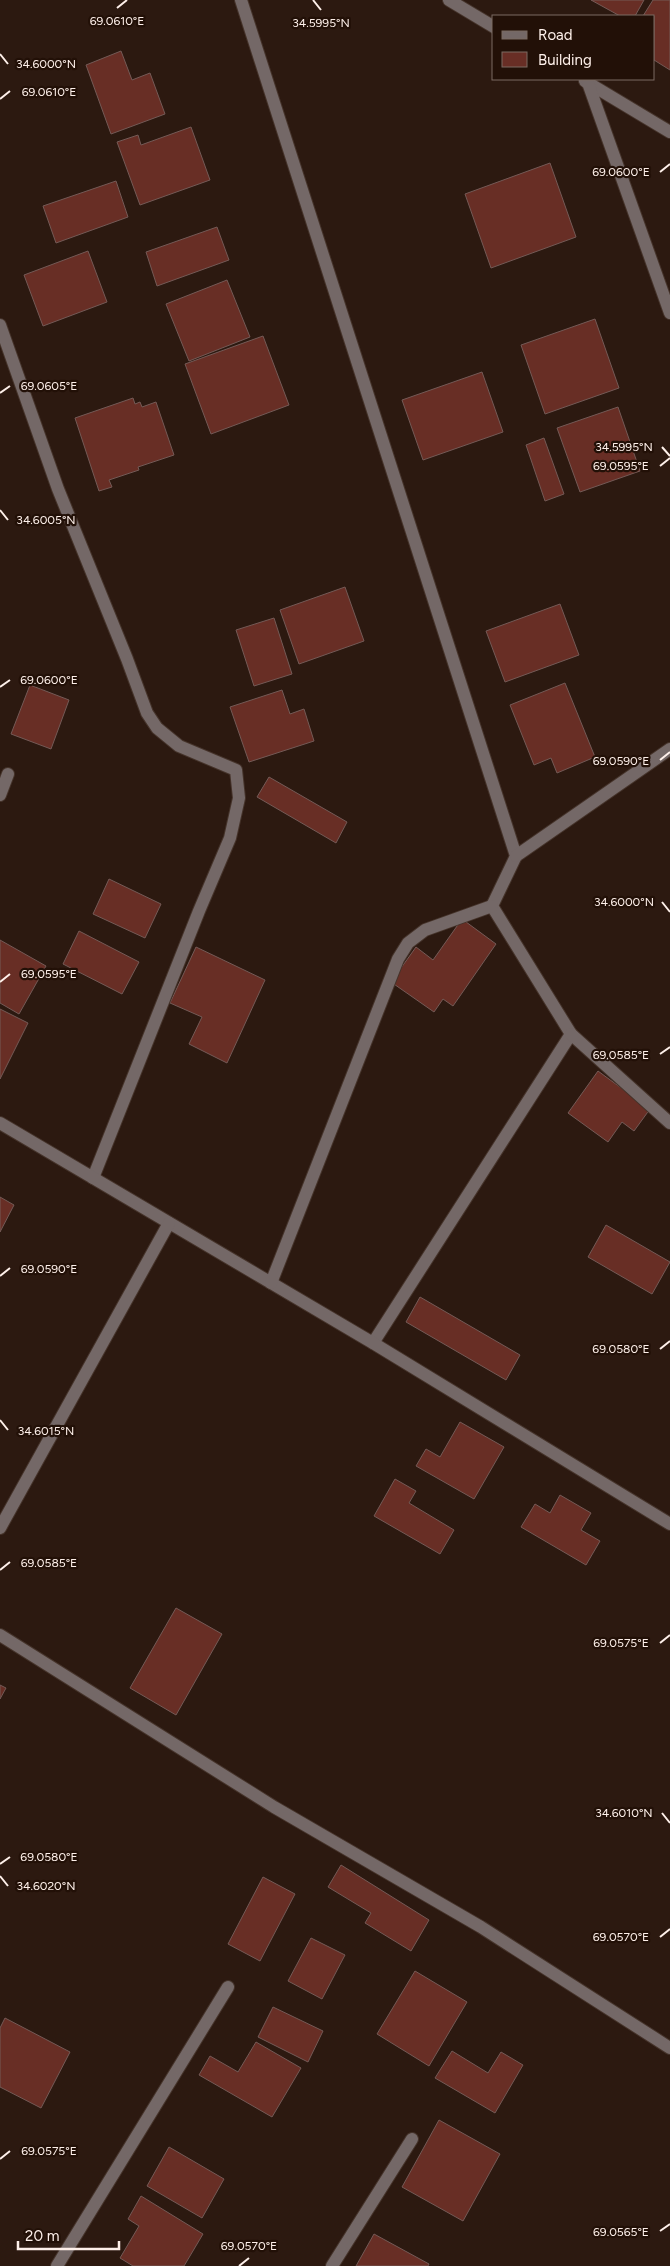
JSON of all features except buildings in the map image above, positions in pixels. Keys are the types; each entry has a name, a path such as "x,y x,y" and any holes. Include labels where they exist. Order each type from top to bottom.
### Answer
{"street":[{"path":"241,0 516,856"},
{"path":"449,0 492,26"},
{"path":"585,81 670,132"},
{"path":"585,81 670,313"},
{"path":"0,325 58,489 128,659 147,713 156,728 179,746 236,770 239,798 230,838 198,911 93,1178"},
{"path":"271,1283 398,959 408,942 425,930 492,906 516,856 670,749"},
{"path":"0,794 8,774"},
{"path":"492,906 571,1034 670,1123"},
{"path":"373,1343 571,1034"},
{"path":"0,1123 373,1343 670,1524"},
{"path":"0,1528 169,1223"},
{"path":"0,1635 274,1807 482,1927 670,2048"},
{"path":"57,2266 228,1987"},
{"path":"332,2266 412,2139"}]}
